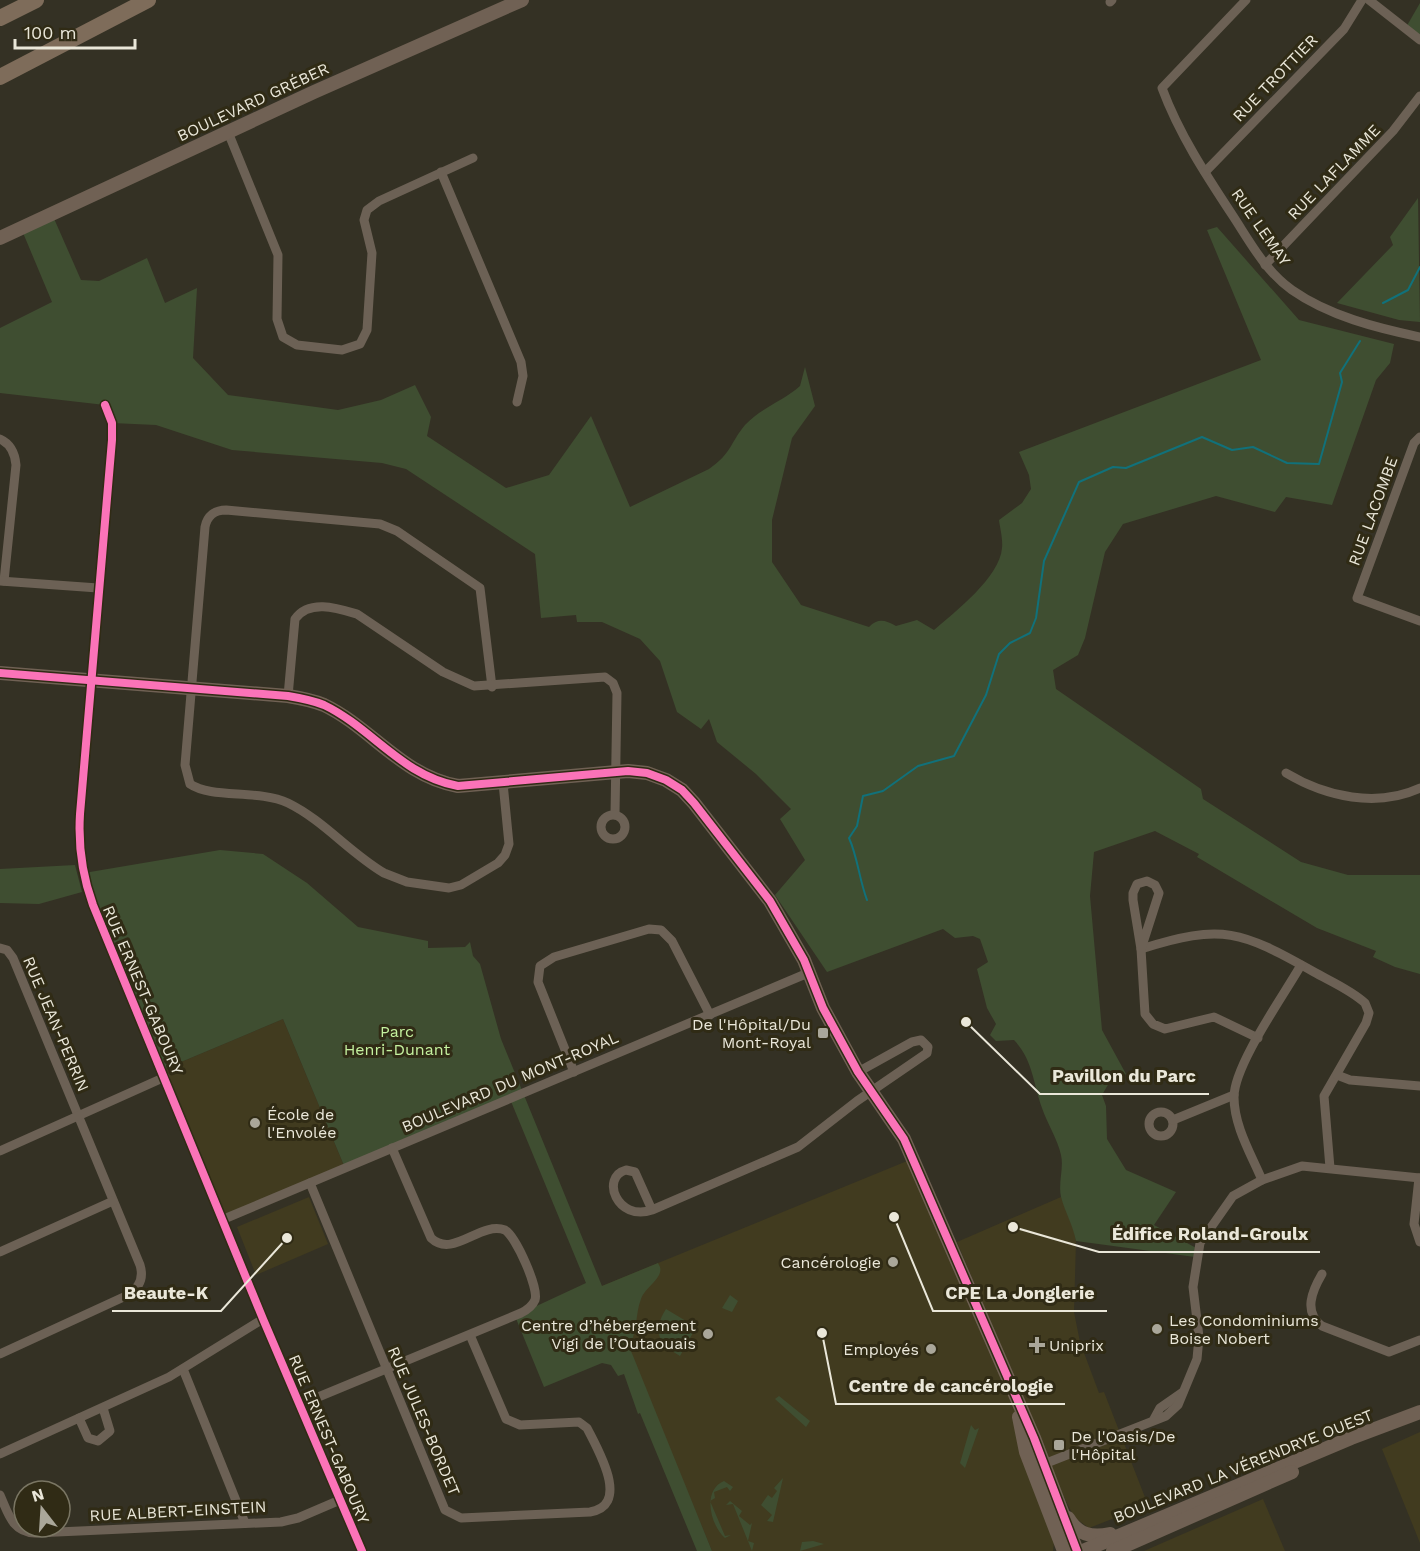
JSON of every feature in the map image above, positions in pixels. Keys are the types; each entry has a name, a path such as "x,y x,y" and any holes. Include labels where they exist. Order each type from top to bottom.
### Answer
{"highway":[{"path":"0,18 36,0"},
{"path":"0,76 148,0"}],"street":[{"name":"BOULEVARD GRÉBER","path":"0,238 228,132 522,0"},
{"name":"RUE LEMAY","path":"1246,0 1162,88 1173,117 1205,172 1265,265 1289,288 1314,303 1374,325 1420,337"},
{"name":"RUE TROTTIER","path":"1205,172 1344,29 1362,0"},
{"path":"1369,0 1420,40"},
{"name":"RUE LAFLAMME","path":"1265,265 1393,131 1420,96"},
{"path":"228,132 278,255 278,326 285,341 297,345 342,350 360,344 367,330 372,253 364,219 367,210 379,201 472,158"},
{"path":"441,172 521,363 523,376 517,402"},
{"name":"RUE ERNEST-GABOURY","path":"105,405 111,423 112,440 80,821 82,865 93,905 224,1219 263,1319 362,1551"},
{"name":"RUE LACOMBE","path":"1420,437 1414,443 1357,598 1420,621"},
{"path":"0,439 9,444 15,454 16,465 2,581 98,588"},
{"path":"492,687 481,592 473,581 397,531 380,524 226,510 211,514 205,527 185,765 190,784 200,790 256,793 286,802 305,813 378,870 399,880 435,888 455,887 502,859 509,844 503,783"},
{"path":"288,696 295,619 303,610 319,606 357,614 458,681 474,686 492,687 599,676 610,680 616,693 615,814"},
{"path":"0,674 288,696 313,701 332,710 411,769 431,779 458,786 617,770 656,776 674,784 689,797 770,901 804,960 823,1008 858,1072 904,1139 1044,1464 1077,1551"},
{"path":"1286,773 1322,791 1341,796 1399,796 1420,788"},
{"path":"1141,949 1159,893 1155,885 1147,881 1137,884 1133,892 1141,949 1144,1009 1153,1024 1173,1029 1214,1017 1258,1038"},
{"path":"574,1072 538,981 540,966 554,957 649,929 661,930 672,941 710,1015"},
{"path":"1141,949 1194,934 1219,933 1264,944 1360,998 1367,1008 1366,1023 1328,1089 1323,1103 1330,1168"},
{"name":"RUE JEAN-PERRIN","path":"0,948 7,950 13,958 140,1265 142,1277 138,1287 128,1295 0,1354"},
{"path":"1262,1180 1237,1121 1234,1095 1240,1073 1258,1038 1301,965"},
{"name":"BOULEVARD DU MONT-ROYAL","path":"224,1219 808,974"},
{"path":"652,1210 635,1172 626,1170 617,1174 613,1182 614,1188 625,1209 636,1214 652,1210 798,1147 870,1092 927,1053 928,1047 921,1040 912,1042 858,1072"},
{"path":"1337,1075 1350,1080 1420,1086"},
{"name":"RUE JEAN-PERRIN","path":"0,1151 165,1077"},
{"path":"1173,1120 1234,1095"},
{"path":"299,1405 470,1335 526,1310 534,1303 534,1288 515,1240 508,1232 494,1228 451,1244 435,1241 428,1232 392,1148"},
{"path":"1032,1469 1154,1419 1160,1408 1183,1392 1195,1367 1199,1352 1193,1287 1200,1243 1233,1196 1262,1180 1295,1167 1330,1168 1419,1178 1414,1224 1420,1242"},
{"name":"RUE JULES-BORDET","path":"310,1183 442,1504 450,1514 461,1518 601,1510 610,1501 612,1489 587,1428 579,1422 520,1425 506,1419 470,1335"},
{"path":"0,1252 113,1202"},
{"path":"1322,1274 1313,1291 1311,1303 1314,1319 1322,1326 1389,1352 1420,1340"},
{"path":"0,1454 183,1369 263,1319"},
{"path":"183,1369 245,1523"},
{"path":"1017,1404 1023,1440 1032,1469 1064,1551"},
{"path":"79,1418 88,1438 98,1440 108,1434 111,1429 103,1408"},
{"name":"BOULEVARD LA VÉRENDRYE OUEST","path":"1083,1551 1135,1534 1418,1413"},
{"path":"1056,1494 1070,1522 1085,1534 1098,1536 1135,1534"},
{"name":"RUE ALBERT-EINSTEIN","path":"0,1495 14,1525 27,1532 289,1521 340,1500"},
{"path":"1049,1511 1053,1551"},
{"path":"1119,1551 1135,1534"},
{"name":"BOULEVARD LA VÉRENDRYE OUEST","path":"1113,1551 1135,1534"}],"shaded area":[{"name":"École de l'Envolée","path":"283,1019 345,1168 224,1219 162,1070"},
{"path":"912,1159 1017,1404 1054,1542 1053,1551 712,1551 602,1286"},
{"path":"309,1197 328,1244 256,1275 237,1227"},
{"path":"1061,1197 1073,1223 1076,1241 1074,1312 1080,1342 1099,1393 1104,1392 1148,1505 1089,1528 1074,1517 1060,1489 957,1242"},
{"path":"1420,1432 1420,1543 1382,1449"},
{"path":"1263,1499 1285,1551 1144,1551"}],"green space":[{"path":"1420,3 1420,40 1405,29"},
{"path":"1418,198 1420,322 1399,320 1337,303 1393,245 1390,237"},
{"path":"52,214 81,280 99,281 147,258 165,303 197,288 193,358 228,395 338,410 381,400 415,385 431,417 427,436 506,488 549,475 591,416 630,507 717,463 751,419 800,386 805,367 815,406 792,438 772,520 772,562 801,605 869,627 879,621 896,626 917,620 934,630 975,593 993,571 999,559 1002,537 999,520 1022,503 1031,489 1029,475 1019,452 1261,360 1207,230 1217,227 1299,320 1394,344 1390,363 1376,380 1332,505 1286,497 1275,512 1216,496 1123,524 1105,552 1085,638 1078,655 1053,670 1056,689 1201,789 1203,799 1301,862 1348,875 1420,875 1420,974 1395,967 1373,957 1376,951 1317,928 1197,857 1199,854 1155,831 1094,852 1090,896 1102,1030 1126,1074 1109,1083 1102,1095 1106,1106 1107,1139 1126,1170 1176,1192 1154,1225 1198,1249 1195,1257 1076,1241 1061,1197 1060,1149 1042,1108 1029,1064 1014,1040 996,1041 990,1035 996,1024 987,1008 977,969 988,962 980,939 973,936 955,938 943,929 827,972 775,895 805,860 780,819 791,809 756,774 717,742 709,719 701,729 677,712 660,661 640,639 602,622 577,622 576,615 541,618 535,554 406,469 382,463 232,450 156,425 112,423 105,405 0,393 0,328 52,302 21,228"},
{"name":"Parc Henri-Dunant","path":"220,850 263,854 307,883 358,927 428,941 428,948 465,947 470,942 473,956 480,964 501,1039 602,1286 658,1263 660,1267 659,1275 641,1299 634,1335 629,1346 712,1551 697,1551 640,1413 638,1414 624,1374 618,1376 611,1365 602,1363 544,1387 515,1316 586,1283 510,1099 345,1168 283,1019 162,1070 84,873"},
{"path":"75,865 82,892 39,904 0,903 0,869"},
{"path":"730,1295 738,1301 732,1312 722,1308"},
{"path":"666,1309 691,1324 689,1328 694,1331 680,1356 662,1341 658,1330"},
{"path":"779,1396 810,1421 806,1427 775,1399"},
{"path":"971,1425 975,1430 979,1428 965,1468 960,1463"},
{"path":"783,1478 773,1522 767,1521 772,1515 761,1505 768,1495 772,1498 777,1491 774,1488"},
{"path":"724,1481 733,1487 730,1491 727,1487 714,1492 715,1498 711,1501 713,1492"},
{"path":"730,1501 742,1511 739,1516 750,1525 752,1523 748,1541 754,1543 752,1551 733,1504 726,1505"},
{"path":"711,1503 725,1536 731,1535 725,1538 715,1525"},
{"path":"813,1541 824,1544 800,1551 802,1542"}],"waterway":[{"path":"1383,303 1408,290 1420,267"},
{"path":"867,900 849,838 857,826 863,796 883,791 918,766 954,756 986,695 999,654 1010,643 1030,633 1036,618 1044,561 1079,482 1113,467 1126,468 1202,437 1232,450 1253,447 1287,463 1319,464 1342,382 1340,373 1360,341"}],"cycle path":[{"path":"105,405 112,423 112,440 80,814 80,849 86,883 263,1319 362,1551"},
{"path":"0,673 288,696 310,700 341,715 420,772 438,781 458,786 628,771 647,773 666,780 682,790 770,901 804,960 823,1008 858,1072 904,1139 1034,1438 1077,1551"}],"place":[{"name":"Pavillon du Parc","path":"966,1022"},
{"name":"De l'Hôpital/Du Mont-Royal","path":"823,1033"},
{"name":"École de l'Envolée","path":"255,1123"},
{"name":"CPE La Jonglerie","path":"894,1217"},
{"name":"Édifice Roland-Groulx","path":"1013,1227"},
{"name":"Beaute-K","path":"287,1238"},
{"name":"Cancérologie","path":"893,1262"},
{"name":"Les Condominiums Boise Nobert","path":"1157,1329"},
{"name":"Centre de cancérologie","path":"822,1333"},
{"name":"Centre d’hébergement Vigi de l’Outaouais","path":"708,1334"},
{"name":"Uniprix","path":"1037,1345"},
{"name":"Employés","path":"931,1349"},
{"name":"De l'Oasis/De l'Hôpital","path":"1059,1445"}]}
